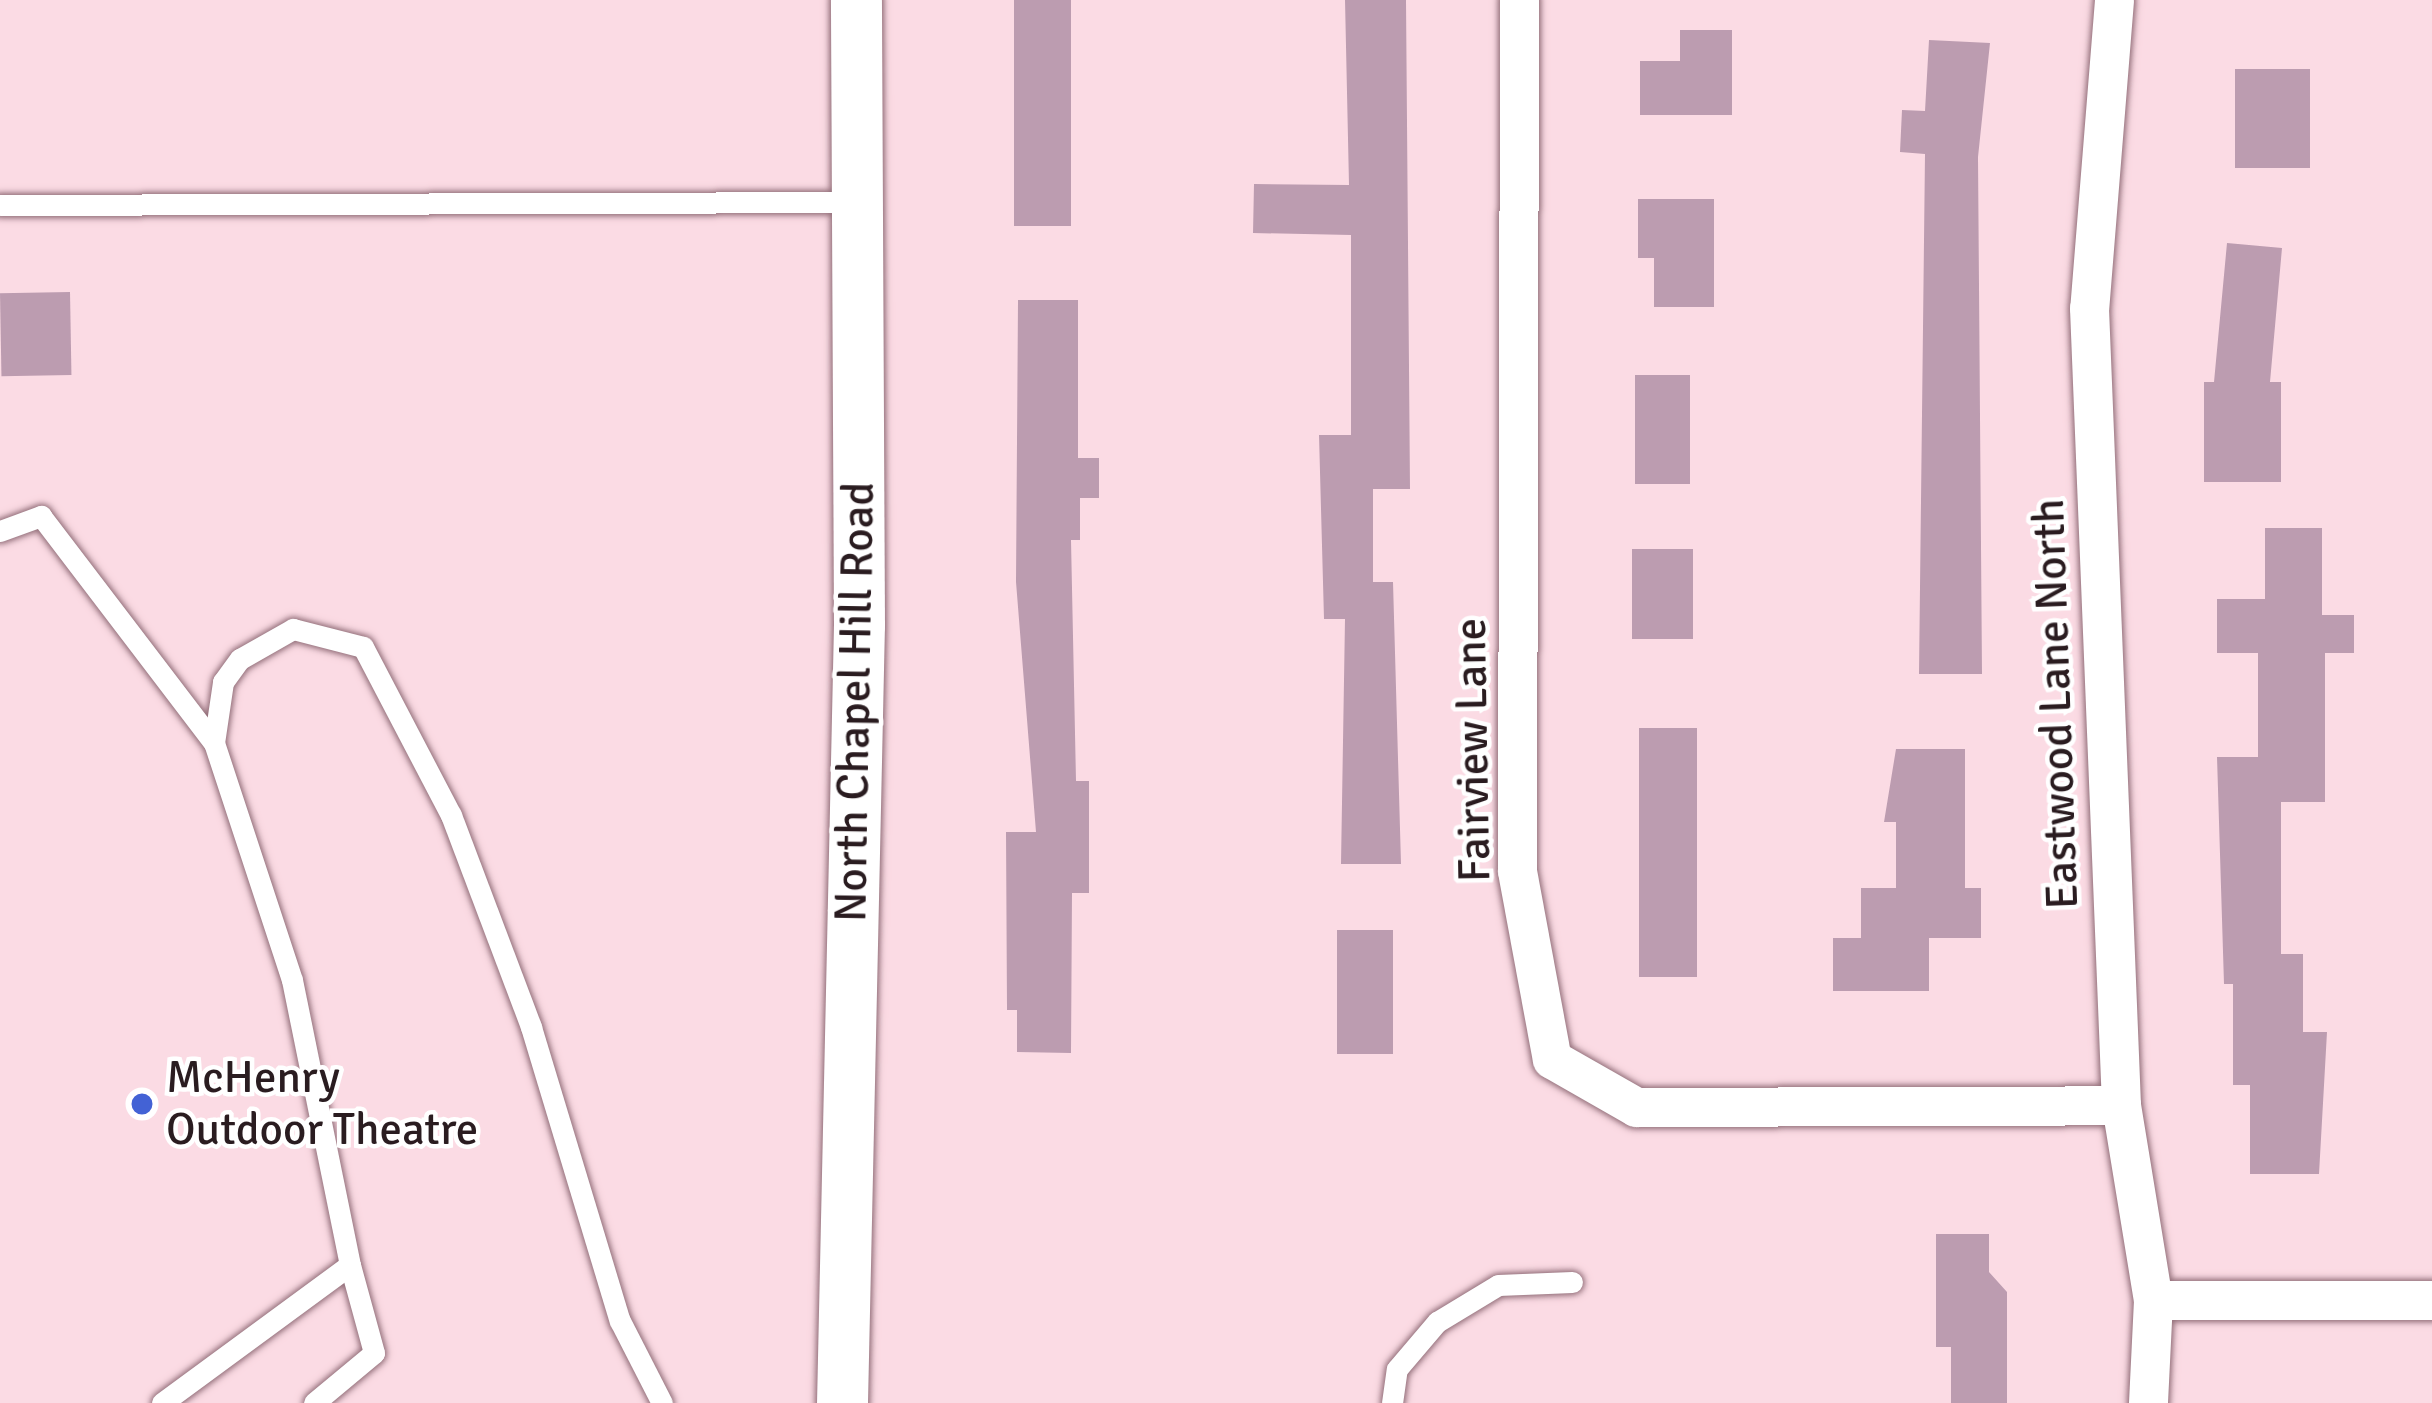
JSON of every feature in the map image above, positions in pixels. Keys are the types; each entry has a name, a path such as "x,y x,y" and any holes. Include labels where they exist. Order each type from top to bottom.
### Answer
{"street":[{"name":"North Chapel Hill Road","path":"842,1403 856,0"},
{"name":"Fairview Lane","path":"1519,0 1517,871 1552,1059 1636,1107 2121,1106"},
{"name":"Eastwood Lane North","path":"2114,0 2089,308 2121,1106 2153,1300 2148,1403"},
{"path":"2153,1300 2432,1300"}],"lane":[{"path":"0,206 857,202"},
{"path":"0,531 41,516 214,743 292,980 350,1265 374,1353 314,1403"},
{"path":"214,743 223,682 240,658 293,629 336,633 381,670 451,815 531,1027 620,1321 662,1403"},
{"path":"162,1403 350,1265"},
{"path":"1392,1403 1397,1369 1437,1322 1498,1285 1572,1282"}],"building":[{"path":"1014,0 1071,0 1071,226 1014,226"},
{"path":"1345,0 1406,0 1410,489 1373,489 1373,582 1393,582 1401,864 1341,864 1345,619 1324,619 1319,435 1351,435 1351,235 1253,233 1254,184 1349,185"},
{"path":"1680,30 1732,30 1732,115 1640,115 1640,61 1680,61"},
{"path":"1929,40 1990,43 1978,157 1982,674 1919,674 1925,154 1900,152 1902,110 1925,111"},
{"path":"2235,69 2310,69 2310,168 2235,168"},
{"path":"1638,199 1714,199 1714,307 1654,307 1654,258 1638,258"},
{"path":"2227,243 2282,248 2270,382 2281,382 2281,482 2204,482 2204,382 2214,382"},
{"path":"70,292 71,375 1,376 0,293"},
{"path":"1018,300 1078,300 1078,458 1099,458 1099,498 1080,498 1080,540 1071,540 1076,781 1089,781 1089,893 1072,893 1071,1053 1017,1052 1017,1010 1007,1010 1006,832 1036,832 1016,582"},
{"path":"1635,375 1690,375 1690,484 1635,484"},
{"path":"2265,528 2322,528 2322,615 2354,615 2354,653 2325,653 2325,802 2281,802 2281,954 2303,954 2303,1032 2327,1032 2319,1174 2250,1174 2250,1085 2233,1085 2233,984 2224,984 2217,757 2258,757 2258,653 2217,653 2217,599 2265,599"},
{"path":"1632,549 1693,549 1693,639 1632,639"},
{"path":"1639,728 1697,728 1697,977 1639,977"},
{"path":"1896,749 1965,749 1965,888 1981,888 1981,938 1929,938 1929,991 1833,991 1833,938 1861,938 1861,888 1896,888 1896,822 1884,822"},
{"path":"1337,930 1393,930 1393,1054 1337,1054"},
{"path":"1936,1234 1989,1234 1989,1272 2007,1292 2007,1403 1951,1403 1951,1347 1936,1347"}],"place":[{"name":"McHenry Outdoor Theatre","path":"142,1104"}]}
